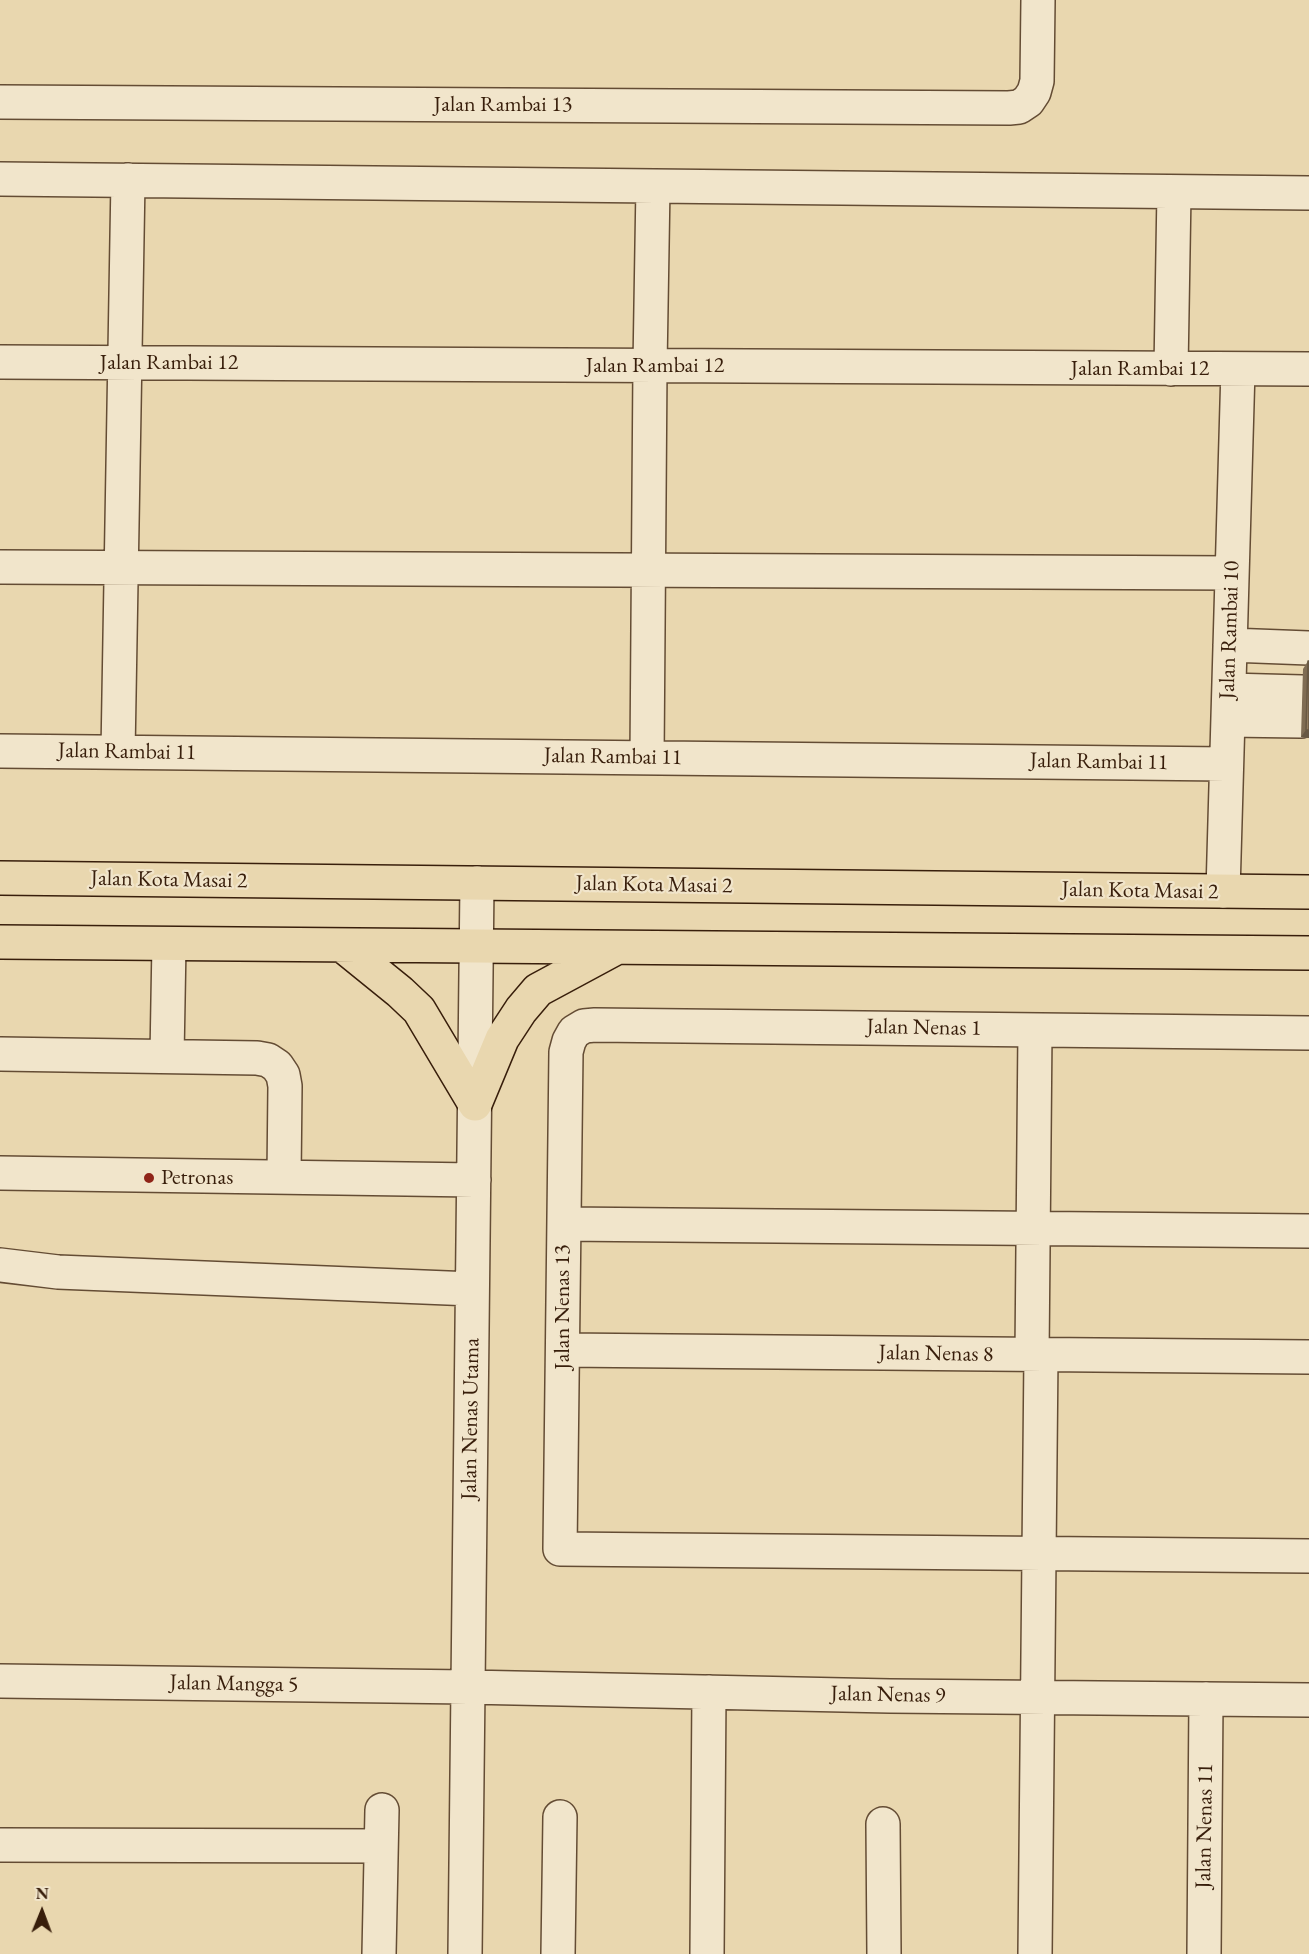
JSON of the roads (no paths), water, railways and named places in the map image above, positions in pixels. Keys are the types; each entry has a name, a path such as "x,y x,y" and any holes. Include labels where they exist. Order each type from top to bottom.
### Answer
{"main road":[{"name":"Jalan Kota Masai 2","path":"0,878 1309,892"},
{"path":"0,942 1309,953"},
{"path":"342,945 419,1010 475,1104"},
{"path":"475,1104 502,1039 521,1010 538,990 618,947"}],"street":[{"name":"Jalan Rambai 13","path":"0,102 1019,107 1028,101 1037,81 1038,0"},
{"path":"0,179 1309,193"},
{"path":"118,752 129,180"},
{"path":"647,758 653,186"},
{"path":"1171,369 1174,192"},
{"name":"Jalan Rambai 12","path":"0,362 1309,369"},
{"name":"Jalan Rambai 10","path":"1223,891 1238,369"},
{"path":"0,567 1232,573"},
{"path":"1230,645 1309,648"},
{"path":"1228,705 1301,706"},
{"name":"Jalan Rambai 11","path":"0,751 1226,764"},
{"name":"Jalan Nenas Utama","path":"465,1954 477,883"},
{"path":"167,1056 169,944"},
{"name":"Jalan Nenas 1","path":"566,1064 569,1041 574,1032 584,1026 595,1025 1309,1033"},
{"path":"1035,1030 1033,1228 1039,1553 1035,1954"},
{"path":"0,1054 268,1060 277,1066 283,1075 285,1086 284,1177"},
{"name":"Jalan Nenas 13","path":"566,1064 561,1549 1039,1553"},
{"path":"0,1173 474,1180"},
{"path":"564,1224 1309,1231"},
{"path":"0,1265 58,1272 472,1289"},
{"name":"Jalan Nenas 8","path":"563,1350 1309,1357"},
{"path":"1039,1553 1309,1556"},
{"name":"Jalan Mangga 5","path":"0,1681 468,1687"},
{"name":"Jalan Nenas 9","path":"468,1687 1309,1700"},
{"path":"707,1954 709,1692"},
{"name":"Jalan Nenas 11","path":"1204,1954 1206,1699"},
{"path":"379,1954 382,1810"},
{"path":"558,1954 560,1817"},
{"path":"883,1824 884,1954"},
{"path":"0,1845 381,1846"}],"place":[{"name":"Petronas","path":"149,1178"}]}
